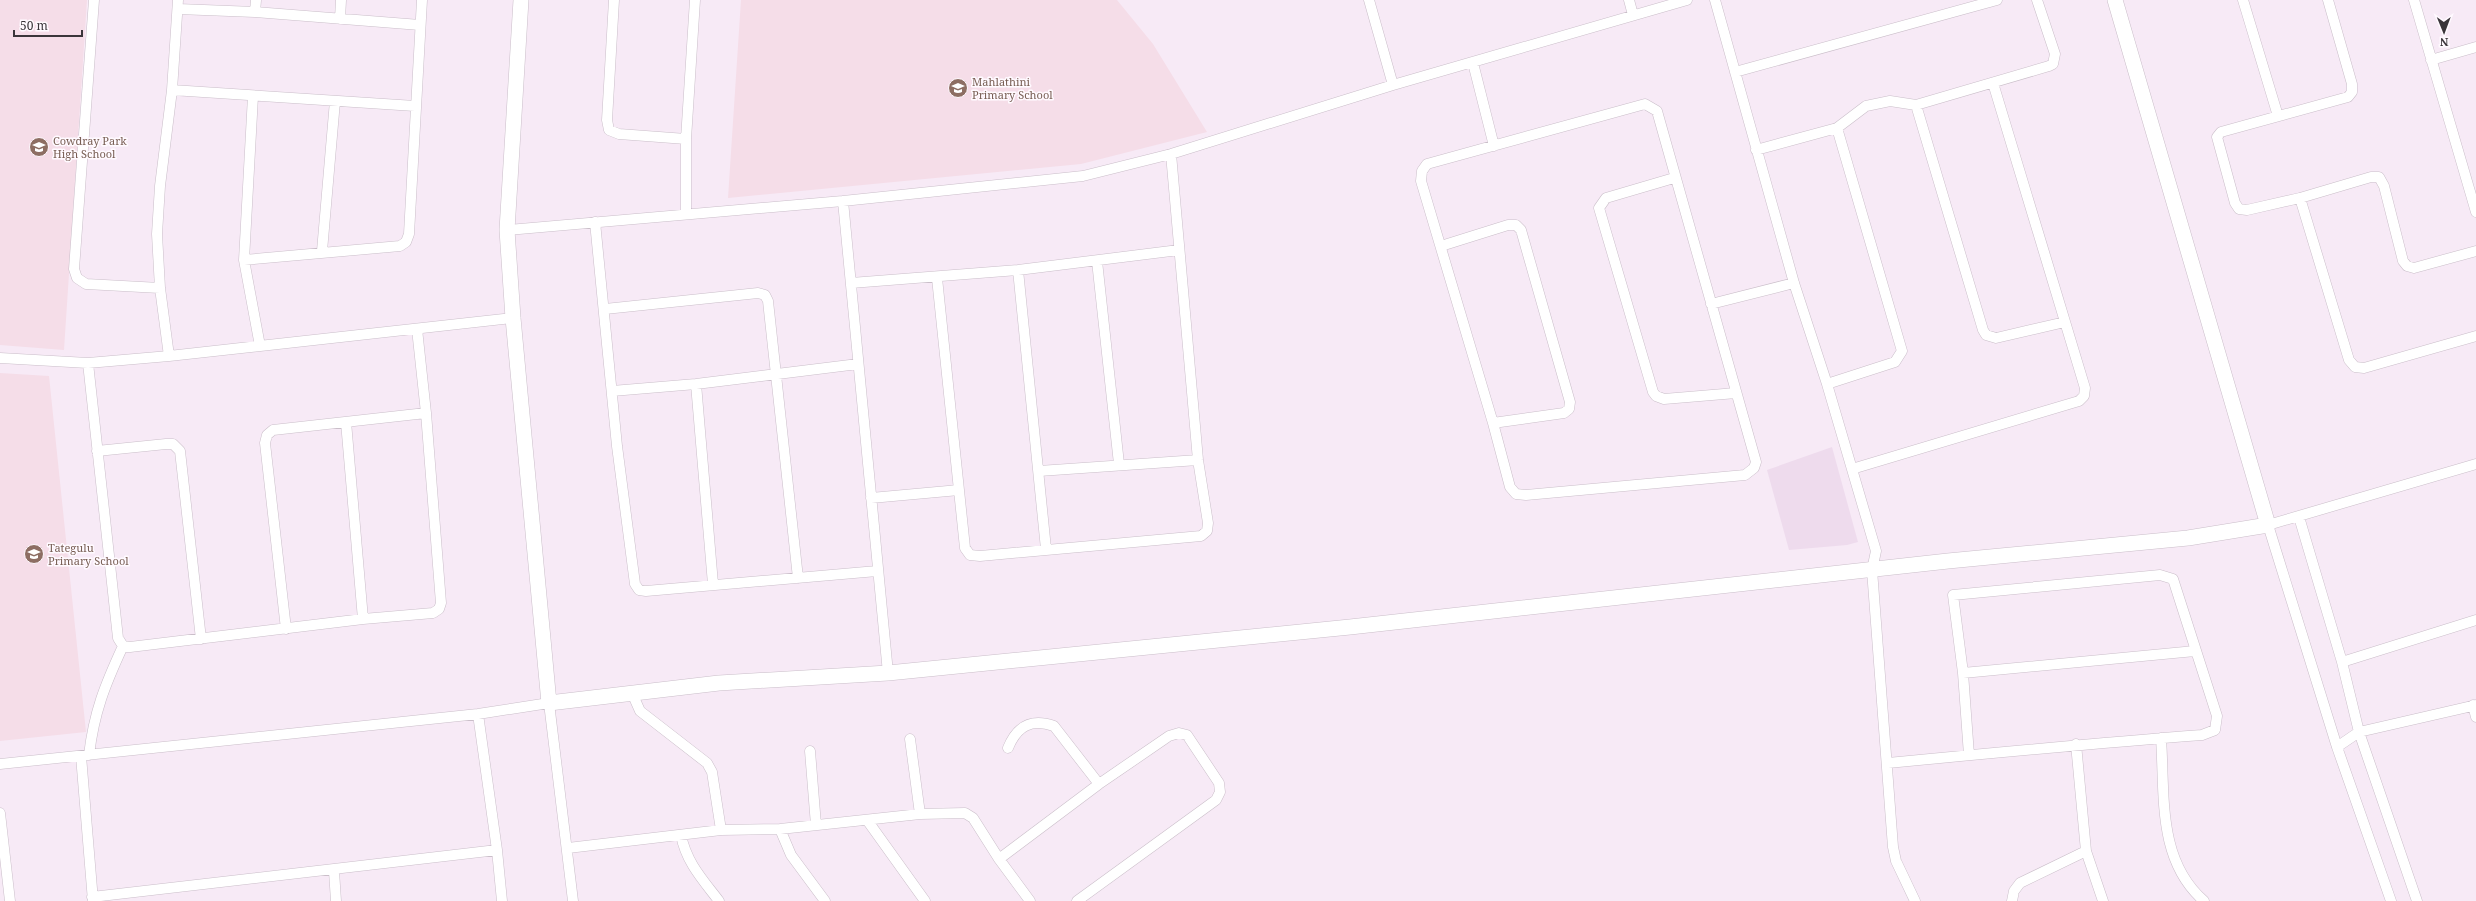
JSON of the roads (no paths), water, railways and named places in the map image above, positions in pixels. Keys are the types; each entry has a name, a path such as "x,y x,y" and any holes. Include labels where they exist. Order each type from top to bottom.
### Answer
{"street":[{"path":"94,0 74,269 77,278 86,284 160,288"},
{"path":"255,12 256,0"},
{"path":"340,19 341,0"},
{"path":"244,260 400,246 406,242 409,234 422,0"},
{"path":"521,0 507,230 513,318 549,703 568,848 573,901"},
{"path":"614,0 607,120 609,130 619,134 686,139"},
{"path":"686,214 686,139 695,0"},
{"path":"1369,0 1393,85"},
{"path":"1629,0 1633,15"},
{"path":"507,230 843,201 1083,176 1171,154 1393,85 1687,0"},
{"path":"1715,0 1794,283 1827,384 1876,551 1872,570 1888,763 1893,847 1898,867 1915,901"},
{"path":"1735,72 1997,0"},
{"path":"1756,150 1836,128 1866,106 1890,101 1916,105 2049,66 2055,59 2038,0"},
{"path":"2115,0 2268,525 2337,747 2391,901"},
{"path":"2243,0 2278,116"},
{"path":"2328,0 2352,84 2352,92 2348,97 2221,132 2217,137 2218,147 2238,209 2247,210 2300,198 2372,177 2379,177 2384,186 2403,261 2407,266 2414,268 2476,251"},
{"path":"2414,0 2476,212"},
{"path":"169,356 160,288 158,212 172,90 178,4 255,12 420,25"},
{"path":"2431,60 2476,47"},
{"path":"1473,63 1494,146"},
{"path":"1852,469 2079,401 2084,396 2085,388 1993,83"},
{"path":"172,90 415,106"},
{"path":"253,96 244,260 260,346"},
{"path":"322,252 335,100"},
{"path":"1645,104 1657,111 1674,178 1712,304 1756,462 1754,468 1745,475 1526,495 1516,494 1510,487 1493,423 1421,181 1422,171 1427,164 1645,104"},
{"path":"1916,105 1983,330 1986,335 1996,338 2065,322"},
{"path":"1827,384 1895,362 1902,351 1836,128"},
{"path":"937,278 964,548 970,555 980,556 1201,536 1207,531 1208,523 1198,460 1171,154"},
{"path":"1674,178 1606,198 1599,208 1653,392 1656,396 1664,399 1736,393"},
{"path":"2300,198 2349,360 2355,367 2364,368 2476,336"},
{"path":"843,201 877,571 888,673"},
{"path":"595,222 612,390 635,584 639,590 646,591 877,571"},
{"path":"1441,246 1508,225 1516,225 1521,230 1570,402 1569,409 1564,413 1493,423"},
{"path":"851,283 937,278 1018,270 1179,250"},
{"path":"1097,261 1119,464"},
{"path":"1018,270 1046,549"},
{"path":"1712,304 1794,283"},
{"path":"605,309 758,292 765,295 768,301 777,373 798,578"},
{"path":"0,358 88,363 169,356 513,318"},
{"path":"88,363 118,638 123,646 130,647 286,630 363,619 433,613 439,609 441,603 426,413 417,329"},
{"path":"612,390 696,384 858,364"},
{"path":"696,384 713,584"},
{"path":"286,630 265,443 267,435 273,430 426,413"},
{"path":"346,422 363,619"},
{"path":"97,451 166,444 173,444 180,451 201,639"},
{"path":"1039,471 1119,464 1198,460"},
{"path":"0,764 478,714 549,703 719,683 888,673 1350,627 1872,570 2188,538 2268,525 2476,464"},
{"path":"871,498 959,490"},
{"path":"2299,517 2342,662 2359,732 2417,901"},
{"path":"1888,763 1969,755 2076,744 2210,734 2217,725 2217,716 2195,651 2175,582 2170,577 2160,575 2073,582 1953,596 1963,673 1969,755"},
{"path":"2342,662 2476,620"},
{"path":"123,646 96,712 85,756 92,899 334,871 497,850"},
{"path":"1963,673 2195,651"},
{"path":"632,693 640,711 707,763 712,772 721,830"},
{"path":"2337,747 2359,732 2475,705 2476,717"},
{"path":"478,714 497,850 502,901"},
{"path":"1008,748 1013,736 1021,726 1044,722 1054,726 1099,784"},
{"path":"999,859 1099,784 1169,736 1179,733 1187,735 1219,783 1220,792 1216,800 1077,901"},
{"path":"2161,738 2167,834 2170,850 2176,866 2189,888 2204,901"},
{"path":"910,739 920,814"},
{"path":"2076,744 2086,851 2103,901"},
{"path":"810,751 816,825"},
{"path":"0,813 10,901"},
{"path":"568,848 721,830 780,829 920,814 965,813 974,818 999,859 1030,901"},
{"path":"867,820 925,901"},
{"path":"780,829 790,856 825,901"},
{"path":"681,835 684,850 692,865 719,901"},
{"path":"2012,901 2014,891 2020,883 2086,851"},
{"path":"334,871 336,901"}],"place":[{"name":"Mahlathini Primary School","path":"958,88"},
{"name":"Cowdray Park High School","path":"39,147"},
{"name":"Tategulu Primary School","path":"34,554"}]}
